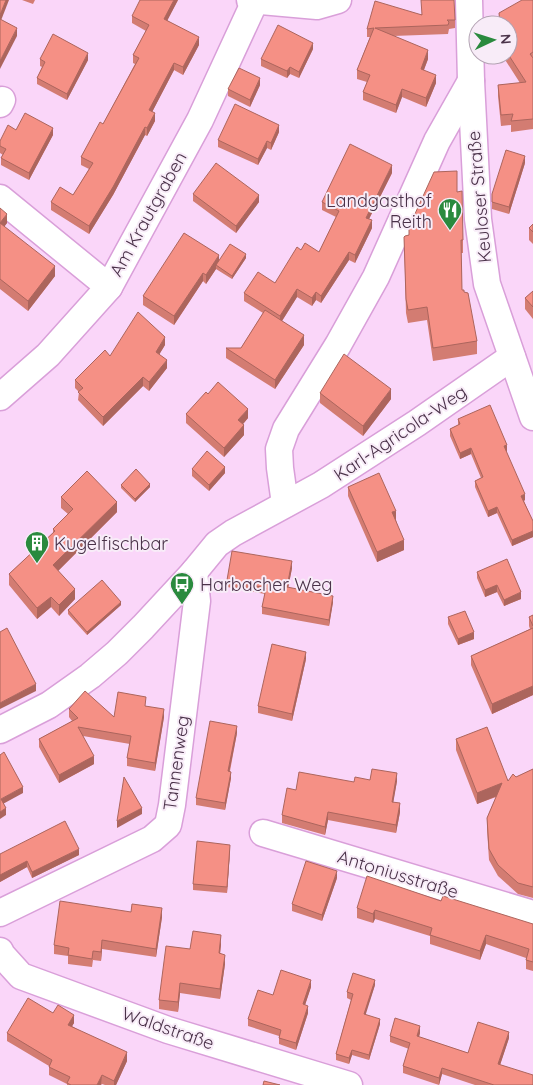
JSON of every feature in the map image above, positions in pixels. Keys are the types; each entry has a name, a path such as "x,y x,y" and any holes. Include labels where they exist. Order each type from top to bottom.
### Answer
{"street":[{"path":"252,0 317,6 338,0"},
{"name":"Am Krautgraben","path":"0,397 48,355 108,287 200,120 252,0"},
{"name":"Keuloser Straße","path":"468,0 478,219 487,284 533,417"},
{"path":"0,730 49,705 90,676 143,627 217,544 232,533 285,504 279,449 286,429 338,345 376,277 437,141 471,81"},
{"path":"0,198 108,287"},
{"name":"Karl-Agricola-Weg","path":"285,504 321,485 417,423 512,357"},
{"name":"Tannenweg","path":"0,912 152,838 168,825 197,601 194,572"},
{"name":"Antoniusstraße","path":"262,834 533,914"},
{"name":"Waldstraße","path":"0,951 22,976 168,1030 349,1085"}],"building":[{"path":"0,0 6,0 0,15"},
{"path":"140,0 174,0 164,19 199,37 183,67 174,63 149,110 155,113 147,128 145,127 113,187 89,226 51,202 60,187 73,195 93,163 81,157 100,122 103,124 139,58 133,55 149,25 132,16"},
{"path":"421,0 454,0 455,20 447,20 449,22 448,25 375,28 428,50 421,69 436,75 426,98 402,89 396,105 363,92 370,75 357,70 374,28 367,29 375,1 422,15"},
{"path":"522,0 533,0 533,52 530,54 533,58 533,119 511,121 513,114 501,115 498,85 526,82 515,65 518,65 518,15 499,15 499,13"},
{"path":"0,19 17,28 0,61"},
{"path":"278,25 313,43 299,72 290,67 287,71 261,59"},
{"path":"53,34 88,53 67,94 37,78 45,62 40,59"},
{"path":"239,68 260,78 250,100 228,89"},
{"path":"235,104 279,125 271,143 267,141 258,159 218,140"},
{"path":"25,113 53,128 29,173 1,158 6,149 0,146 0,141 8,125 16,130"},
{"path":"350,144 392,165 366,218 372,220 355,255 349,252 321,296 316,292 312,298 297,289 280,316 244,293 258,272 275,283 297,247 301,250 305,243 319,252 339,211 322,202"},
{"path":"506,150 525,156 509,207 492,202 492,194"},
{"path":"216,163 259,195 236,226 193,194"},
{"path":"457,171 457,192 462,191 462,290 468,293 477,341 433,348 427,307 408,310 404,237 409,235 409,227 434,172"},
{"path":"0,208 7,214 0,223"},
{"path":"0,223 55,266 28,301 0,279"},
{"path":"533,224 533,232 529,228"},
{"path":"184,233 219,255 206,275 203,273 174,316 143,296"},
{"path":"230,244 246,254 232,276 216,265"},
{"path":"533,291 533,307 525,298"},
{"path":"265,310 304,335 275,380 226,348 241,348"},
{"path":"138,312 165,337 156,352 167,360 149,382 143,377 103,417 78,392 83,388 75,380 105,350 110,356"},
{"path":"344,354 391,389 363,426 320,393"},
{"path":"218,382 248,409 238,420 244,425 224,448 186,414"},
{"path":"490,405 507,445 504,446 525,494 521,496 533,521 533,531 512,540 497,507 488,511 475,481 483,477 471,448 460,453 450,429 460,424 458,419"},
{"path":"207,451 225,467 209,485 192,469"},
{"path":"136,469 150,484 135,499 121,485"},
{"path":"87,471 117,502 53,565 75,589 59,605 51,597 37,608 9,574 55,531 53,529 73,509 61,497"},
{"path":"379,473 396,511 392,512 404,540 377,552 348,487"},
{"path":"232,551 292,561 287,587 333,596 329,620 262,607 266,588 227,580"},
{"path":"507,559 521,592 504,600 497,585 485,590 477,572"},
{"path":"102,580 121,602 87,632 68,610"},
{"path":"465,611 474,632 458,639 448,617"},
{"path":"533,615 533,626 529,617"},
{"path":"7,628 36,684 0,703 0,632"},
{"path":"533,628 533,686 492,704 471,656"},
{"path":"272,644 306,652 292,714 258,706"},
{"path":"85,691 114,717 118,692 146,697 145,706 164,709 155,763 127,758 131,736 78,727 94,756 59,775 39,739 78,718 69,709"},
{"path":"210,721 237,726 228,771 231,772 225,803 196,798"},
{"path":"487,727 508,781 513,774 516,777 533,769 533,887 518,883 498,865 489,849 487,818 502,783 477,793 456,739"},
{"path":"4,752 23,787 1,799 6,808 0,812 0,755"},
{"path":"372,769 397,773 392,802 400,803 396,825 328,812 325,827 282,815 287,788 296,790 299,772 354,782 355,777 370,780"},
{"path":"124,777 142,808 117,821"},
{"path":"65,821 79,849 32,872 27,861 0,875 0,854"},
{"path":"197,841 230,845 227,887 193,884"},
{"path":"306,861 337,871 322,915 292,904"},
{"path":"367,876 441,901 443,896 533,924 533,962 526,960 529,949 486,935 480,951 430,935 432,928 375,910 373,914 357,908"},
{"path":"60,901 131,912 132,904 162,908 156,949 102,940 101,952 93,951 92,959 68,955 69,948 54,945"},
{"path":"193,931 221,935 219,953 225,955 220,989 180,983 178,1002 159,1000 166,946 190,949"},
{"path":"281,970 311,980 303,1004 308,1006 296,1043 279,1038 281,1030 248,1019 258,990 273,995"},
{"path":"353,973 375,980 364,1014 380,1019 369,1055 352,1050 349,1058 336,1054 353,994 347,992"},
{"path":"28,998 53,1013 58,1005 74,1015 68,1025 127,1052 114,1081 102,1075 97,1085 71,1085 67,1083 70,1077 49,1067 52,1060 7,1033"},
{"path":"395,1018 420,1026 417,1036 468,1053 478,1022 509,1032 498,1064 533,1075 533,1085 494,1085 442,1068 439,1078 403,1066 410,1043 390,1036"},
{"path":"264,1081 280,1085 263,1085"}],"place":[{"name":"Landgasthof Reith","path":"450,231"},
{"name":"Kugelfischbar","path":"37,564"},
{"name":"Harbacher Weg","path":"182,605"}]}
